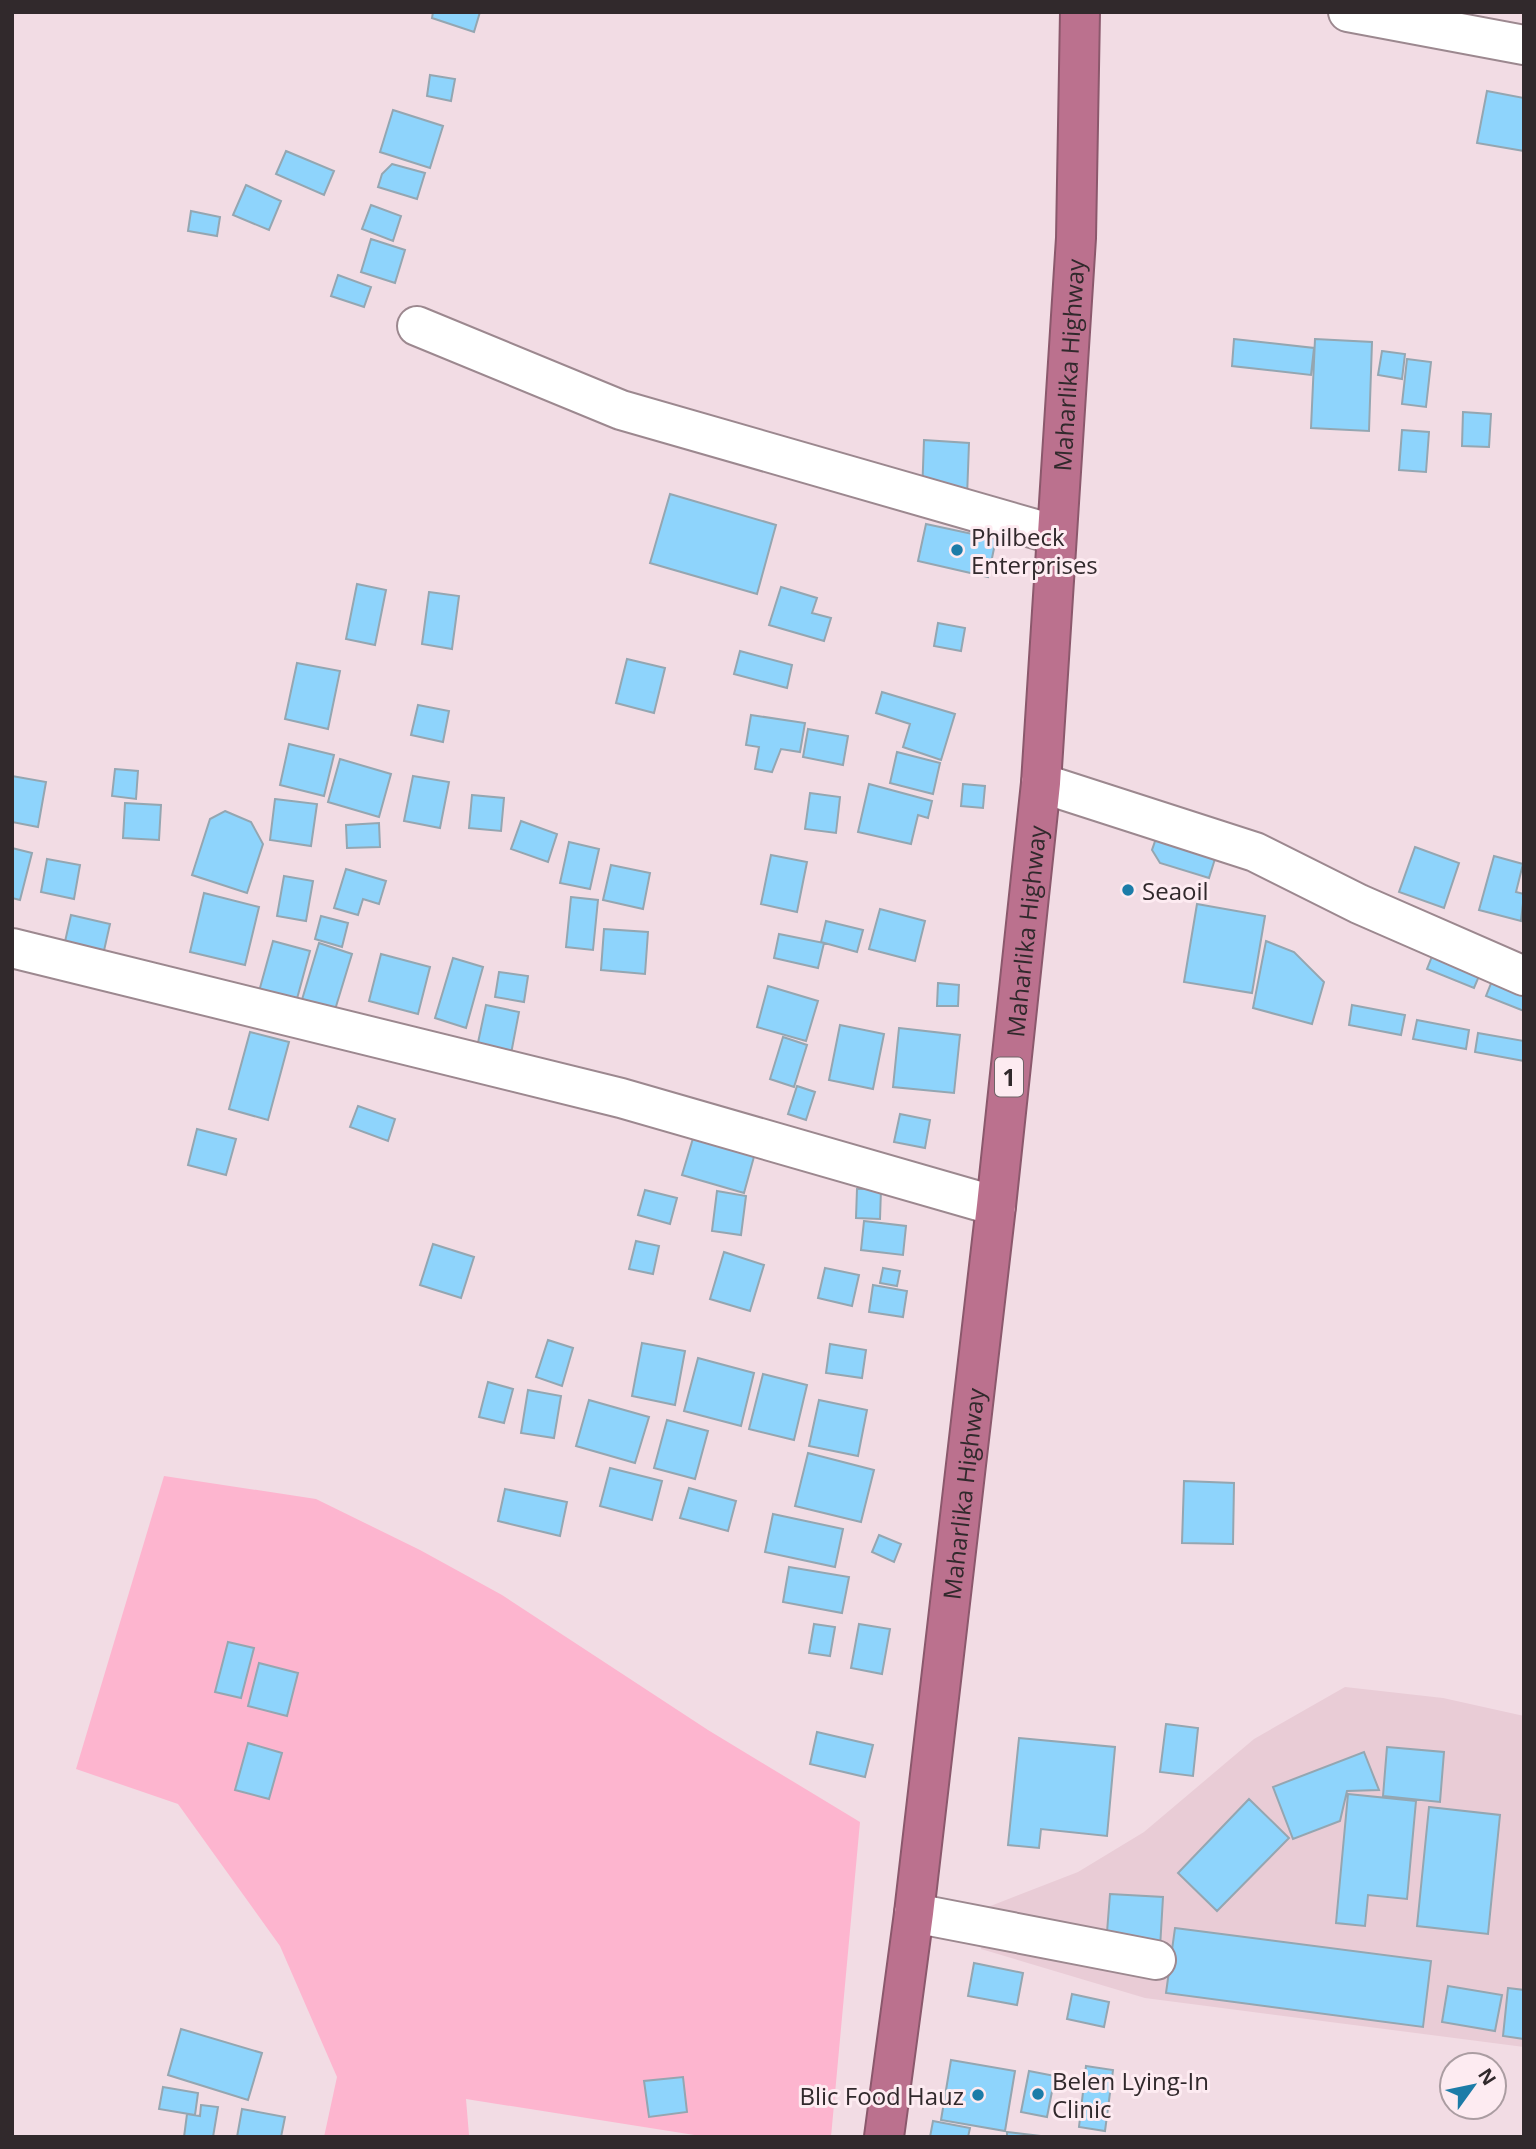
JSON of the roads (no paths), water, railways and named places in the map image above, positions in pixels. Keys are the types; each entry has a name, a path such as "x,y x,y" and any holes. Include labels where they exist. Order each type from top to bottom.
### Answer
{"highway":[{"name":"Maharlika Highway","path":"884,2137 914,1913 996,1206 1041,783 1076,238 1080,12"}],"street":[{"path":"1348,12 1524,45"},
{"path":"417,326 621,410 1056,535"},
{"path":"1041,783 1255,852 1359,904 1524,976"},
{"path":"12,948 621,1098 996,1206"},
{"path":"914,1913 1156,1961"}],"place":[{"name":"Philbeck Enterprises","path":"957,550"},
{"name":"Seaoil","path":"1128,890"},
{"name":"Belen Lying-In Clinic","path":"1038,2094"},
{"name":"Blic Food Hauz","path":"978,2095"}]}
